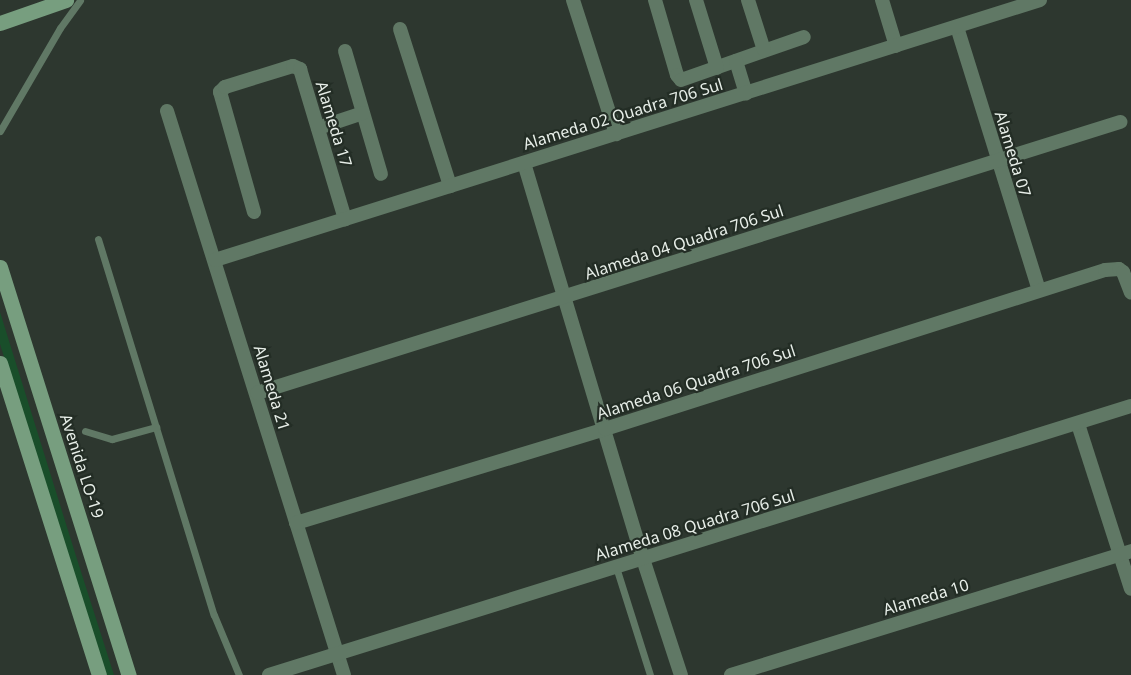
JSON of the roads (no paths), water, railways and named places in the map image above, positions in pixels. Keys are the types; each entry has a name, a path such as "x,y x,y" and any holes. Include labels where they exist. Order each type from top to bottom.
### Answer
{"main road":[{"path":"0,23 66,0"},
{"name":"Avenida LO-19","path":"0,267 129,675"},
{"path":"0,363 99,675"}],"street":[{"path":"573,0 616,134"},
{"path":"655,0 679,78 685,80 804,37"},
{"path":"696,0 717,68"},
{"path":"748,0 764,50"},
{"path":"882,0 896,46"},
{"name":"Alameda 02 Quadra 706 Sul","path":"215,260 1040,0"},
{"name":"Alameda 07","path":"957,27 1039,290"},
{"path":"400,29 450,186"},
{"path":"345,51 381,174"},
{"path":"736,61 746,93"},
{"name":"Alameda 17","path":"254,212 220,92 225,87 293,66 300,69 345,219"},
{"name":"Alameda 21","path":"167,111 344,675"},
{"path":"318,128 363,113"},
{"name":"Alameda 04 Quadra 706 Sul","path":"257,393 1120,122"},
{"path":"524,163 643,559 681,675"},
{"name":"Alameda 06 Quadra 706 Sul","path":"296,523 605,429 1106,270 1119,269 1123,272 1131,293"},
{"name":"Alameda 08 Quadra 706 Sul","path":"269,675 1131,406"},
{"path":"1078,424 1125,552 1131,589"},
{"name":"Alameda 10","path":"731,675 1125,552"}],"lane":[{"path":"0,131 60,28 80,0"},
{"path":"98,239 214,615 239,675"},
{"path":"85,431 112,439 156,427"},
{"path":"616,567 650,675"}]}
